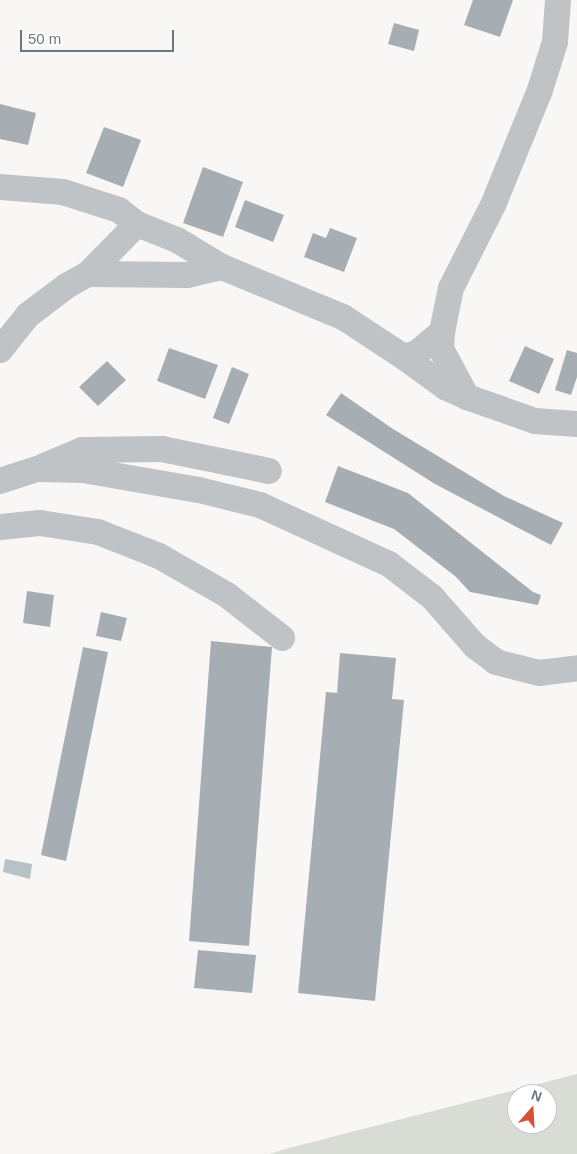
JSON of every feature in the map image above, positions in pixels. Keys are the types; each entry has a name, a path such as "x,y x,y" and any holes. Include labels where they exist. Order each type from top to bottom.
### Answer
{"street":[{"path":"467,397 441,349 442,332 451,288 496,197 540,90 555,42 558,0"},
{"path":"0,187 63,192 94,200 119,210 138,224 177,240 222,267 343,317 404,357 445,387 467,397 535,421 577,424"},
{"path":"0,350 28,315 68,285 88,274 138,224"},
{"path":"88,274 187,275 222,267"},
{"path":"404,357 417,353 442,332"},
{"path":"0,481 38,469 82,450 162,448 269,471"},
{"path":"38,469 83,470 199,490 260,505 389,564 432,597 475,646 496,662 539,674 577,668"},
{"path":"0,527 40,523 98,532 115,538 160,556 227,595 282,638"}],"shaded area":[{"path":"5,859 32,864 30,879 3,872"},
{"path":"577,1074 577,1154 269,1154 507,1092 507,1134 557,1134 557,1084 538,1084"}],"building":[{"path":"473,0 513,0 500,37 464,25"},
{"path":"394,23 419,30 414,51 388,44"},
{"path":"0,104 36,113 28,145 0,139"},
{"path":"104,127 141,140 123,187 86,173"},
{"path":"203,167 243,182 223,237 183,223"},
{"path":"245,200 284,215 273,242 235,227"},
{"path":"330,228 357,238 344,272 304,257 313,233 326,238"},
{"path":"525,346 554,359 539,394 509,381"},
{"path":"169,348 218,365 205,399 157,381"},
{"path":"567,350 577,353 577,377 571,395 555,390"},
{"path":"107,361 126,380 98,406 79,387"},
{"path":"232,367 249,374 229,424 213,418"},
{"path":"341,393 393,429 504,496 563,523 551,545 435,484 326,415"},
{"path":"338,466 408,493 533,592 541,595 538,605 470,592 455,576 394,529 325,502"},
{"path":"27,591 54,595 50,627 23,623"},
{"path":"101,612 127,618 121,641 96,636"},
{"path":"211,641 272,647 249,946 189,941"},
{"path":"83,647 108,652 66,861 41,855"},
{"path":"340,653 396,658 392,699 404,700 375,1001 298,993 326,692 337,693"},
{"path":"198,950 256,955 252,993 194,988"}]}
